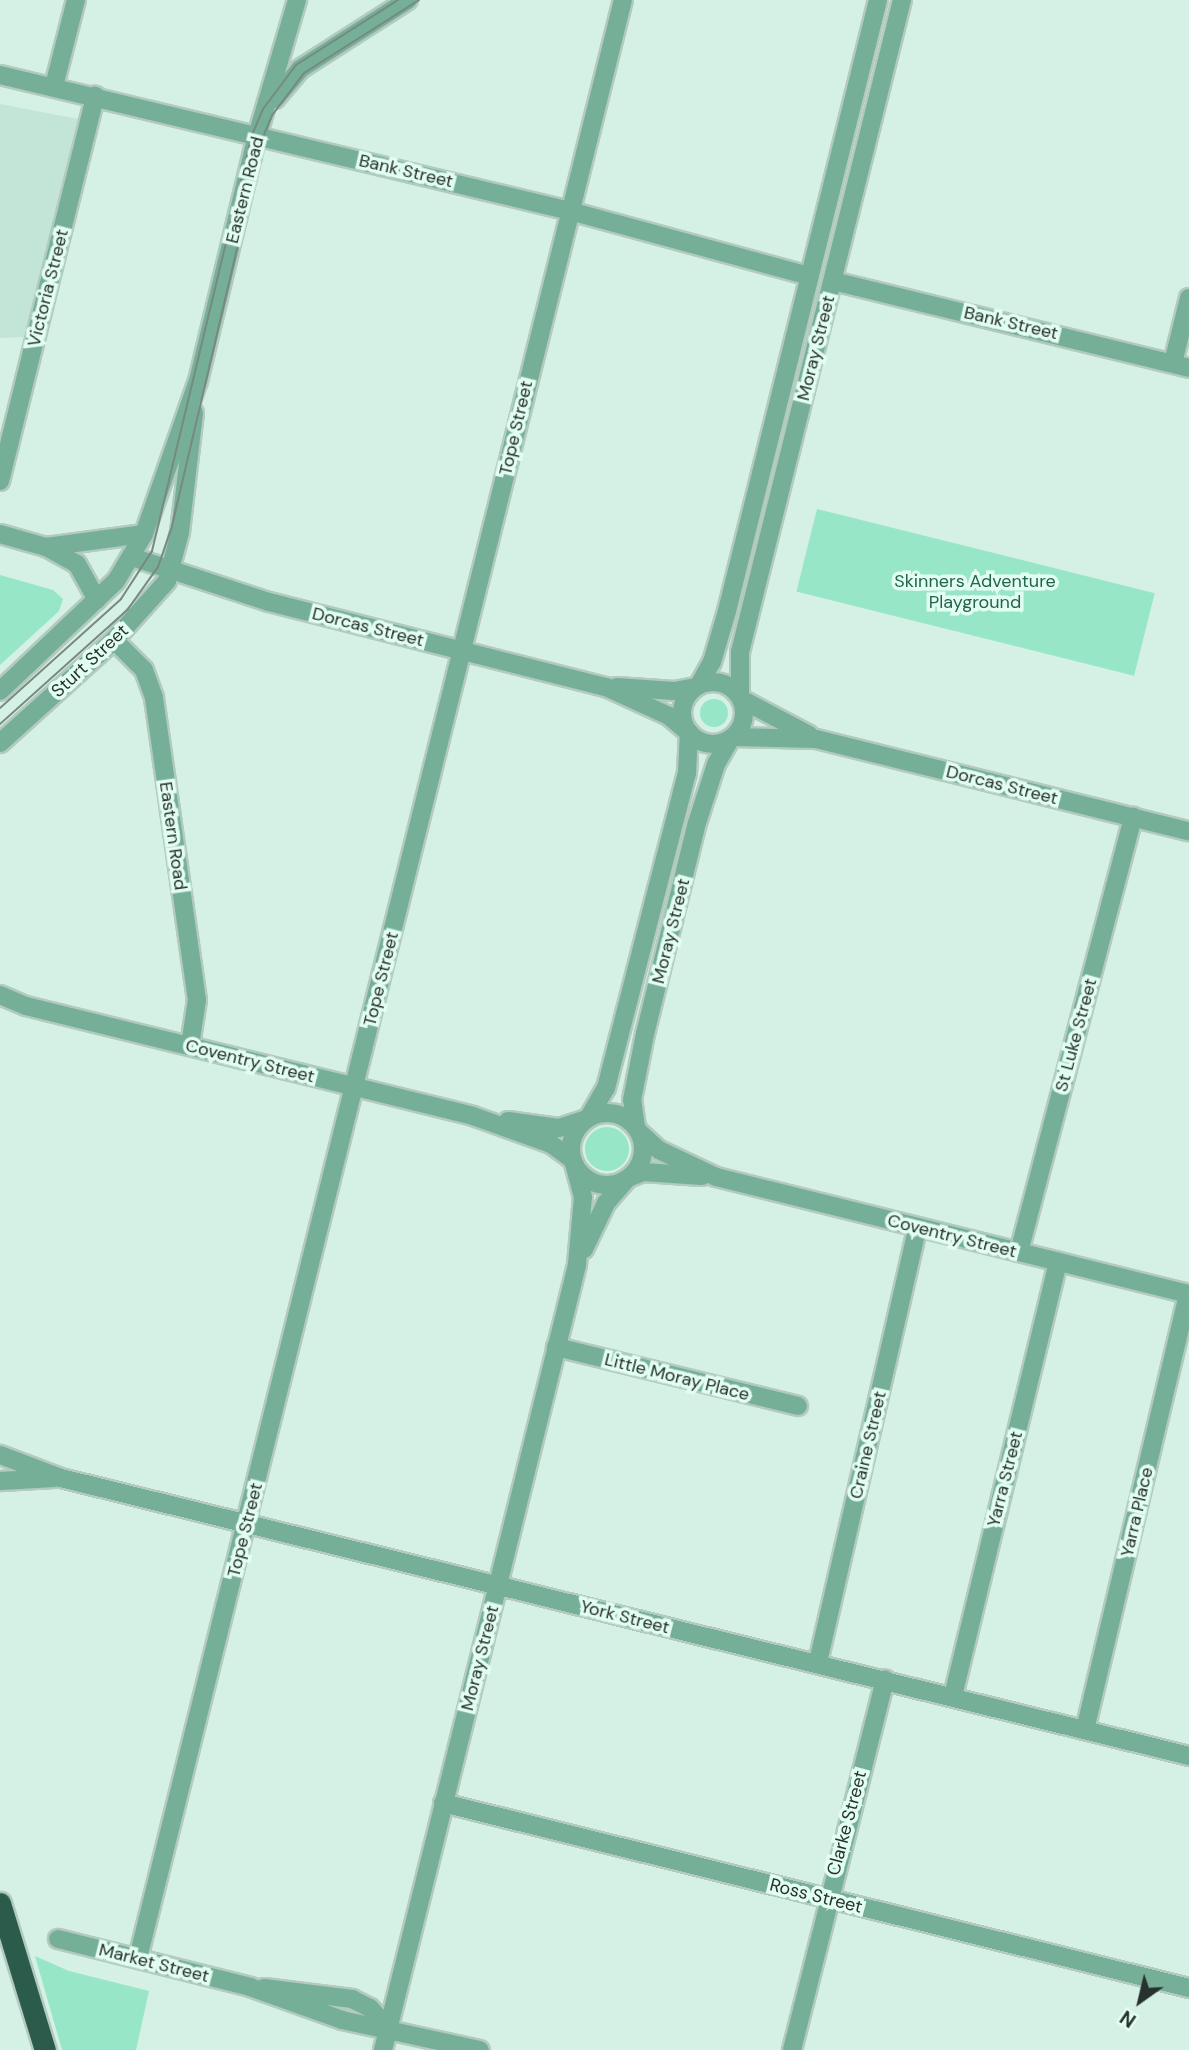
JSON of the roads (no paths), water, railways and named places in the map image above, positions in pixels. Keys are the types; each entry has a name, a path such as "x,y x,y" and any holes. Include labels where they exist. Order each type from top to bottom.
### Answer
{"highway":[{"path":"0,1903 45,2050"}],"street":[{"path":"54,86 76,0"},
{"name":"Eastern Road","path":"132,557 144,534 198,381 257,136 268,111 297,0"},
{"path":"268,111 300,69 408,0"},
{"name":"Tope Street","path":"138,1958 623,0"},
{"name":"Moray Street","path":"698,686 712,662 727,611 878,0"},
{"name":"Moray Street","path":"741,698 740,652 902,0"},
{"name":"Bank Street","path":"0,75 570,211 809,276"},
{"name":"Victoria Street","path":"0,481 95,96"},
{"name":"Bank Street","path":"833,281 1181,365"},
{"path":"1181,365 1189,298"},
{"name":"Eastern Road","path":"171,572 182,522 198,381"},
{"path":"0,534 46,547 83,570 97,600"},
{"path":"46,547 144,534"},
{"path":"0,691 97,600 132,557"},
{"name":"Dorcas Street","path":"132,557 269,602 606,687 669,716 688,732"},
{"name":"Sturt Street","path":"0,743 114,640 149,604 171,572"},
{"name":"Eastern Road","path":"114,640 144,670 153,698 197,1000 190,1045"},
{"path":"725,684 741,698 744,719 732,738 711,744 688,732 683,703 698,686 725,684"},
{"name":"Dorcas Street","path":"606,687 674,691 698,686"},
{"name":"Dorcas Street","path":"741,698 816,739"},
{"name":"Moray Street","path":"588,1118 606,1088 687,773 688,732"},
{"name":"Moray Street","path":"638,1129 632,1100 645,1034 697,823 715,766 732,738"},
{"name":"Dorcas Street","path":"732,738 816,739 1189,831"},
{"name":"St Luke Street","path":"1019,1252 1133,817"},
{"name":"Coventry Street","path":"0,995 26,1006 473,1116 554,1128 588,1118"},
{"name":"Coventry Street","path":"0,1008 26,1006"},
{"path":"618,1114 638,1129 643,1156 627,1179 599,1184 586,1179 573,1161 572,1140 588,1118 618,1114"},
{"name":"Coventry Street","path":"473,1116 545,1142 573,1161"},
{"name":"Coventry Street","path":"638,1129 663,1153 716,1177"},
{"name":"Moray Street","path":"383,2050 577,1265 583,1197 573,1161"},
{"name":"Coventry Street","path":"627,1179 643,1172 716,1177 1188,1294"},
{"name":"Moray Street","path":"577,1265 606,1203 627,1179"},
{"name":"Craine Street","path":"818,1662 918,1227"},
{"name":"Yarra Street","path":"953,1696 1058,1262"},
{"name":"Yarra Place","path":"1085,1730 1188,1294"},
{"name":"Little Moray Place","path":"556,1348 798,1406"},
{"name":"York Street","path":"0,1455 61,1478 818,1662 1189,1756"},
{"name":"York Street","path":"0,1481 61,1478"},
{"name":"Clarke Street","path":"792,2050 826,1898 885,1679"},
{"name":"Ross Street","path":"443,1803 1189,1988"},
{"name":"Market Street","path":"58,1939 250,1987 352,1999 370,2008 388,2028 480,2050"}],"tram line":[{"path":"0,708 121,599 152,551 252,135 263,109 296,65 398,0"},
{"path":"0,724 128,609 158,567 171,530 263,137 273,114 304,73 419,0"}],"park label":[{"name":"Skinners Adventure Playground","path":"975,592"}]}
